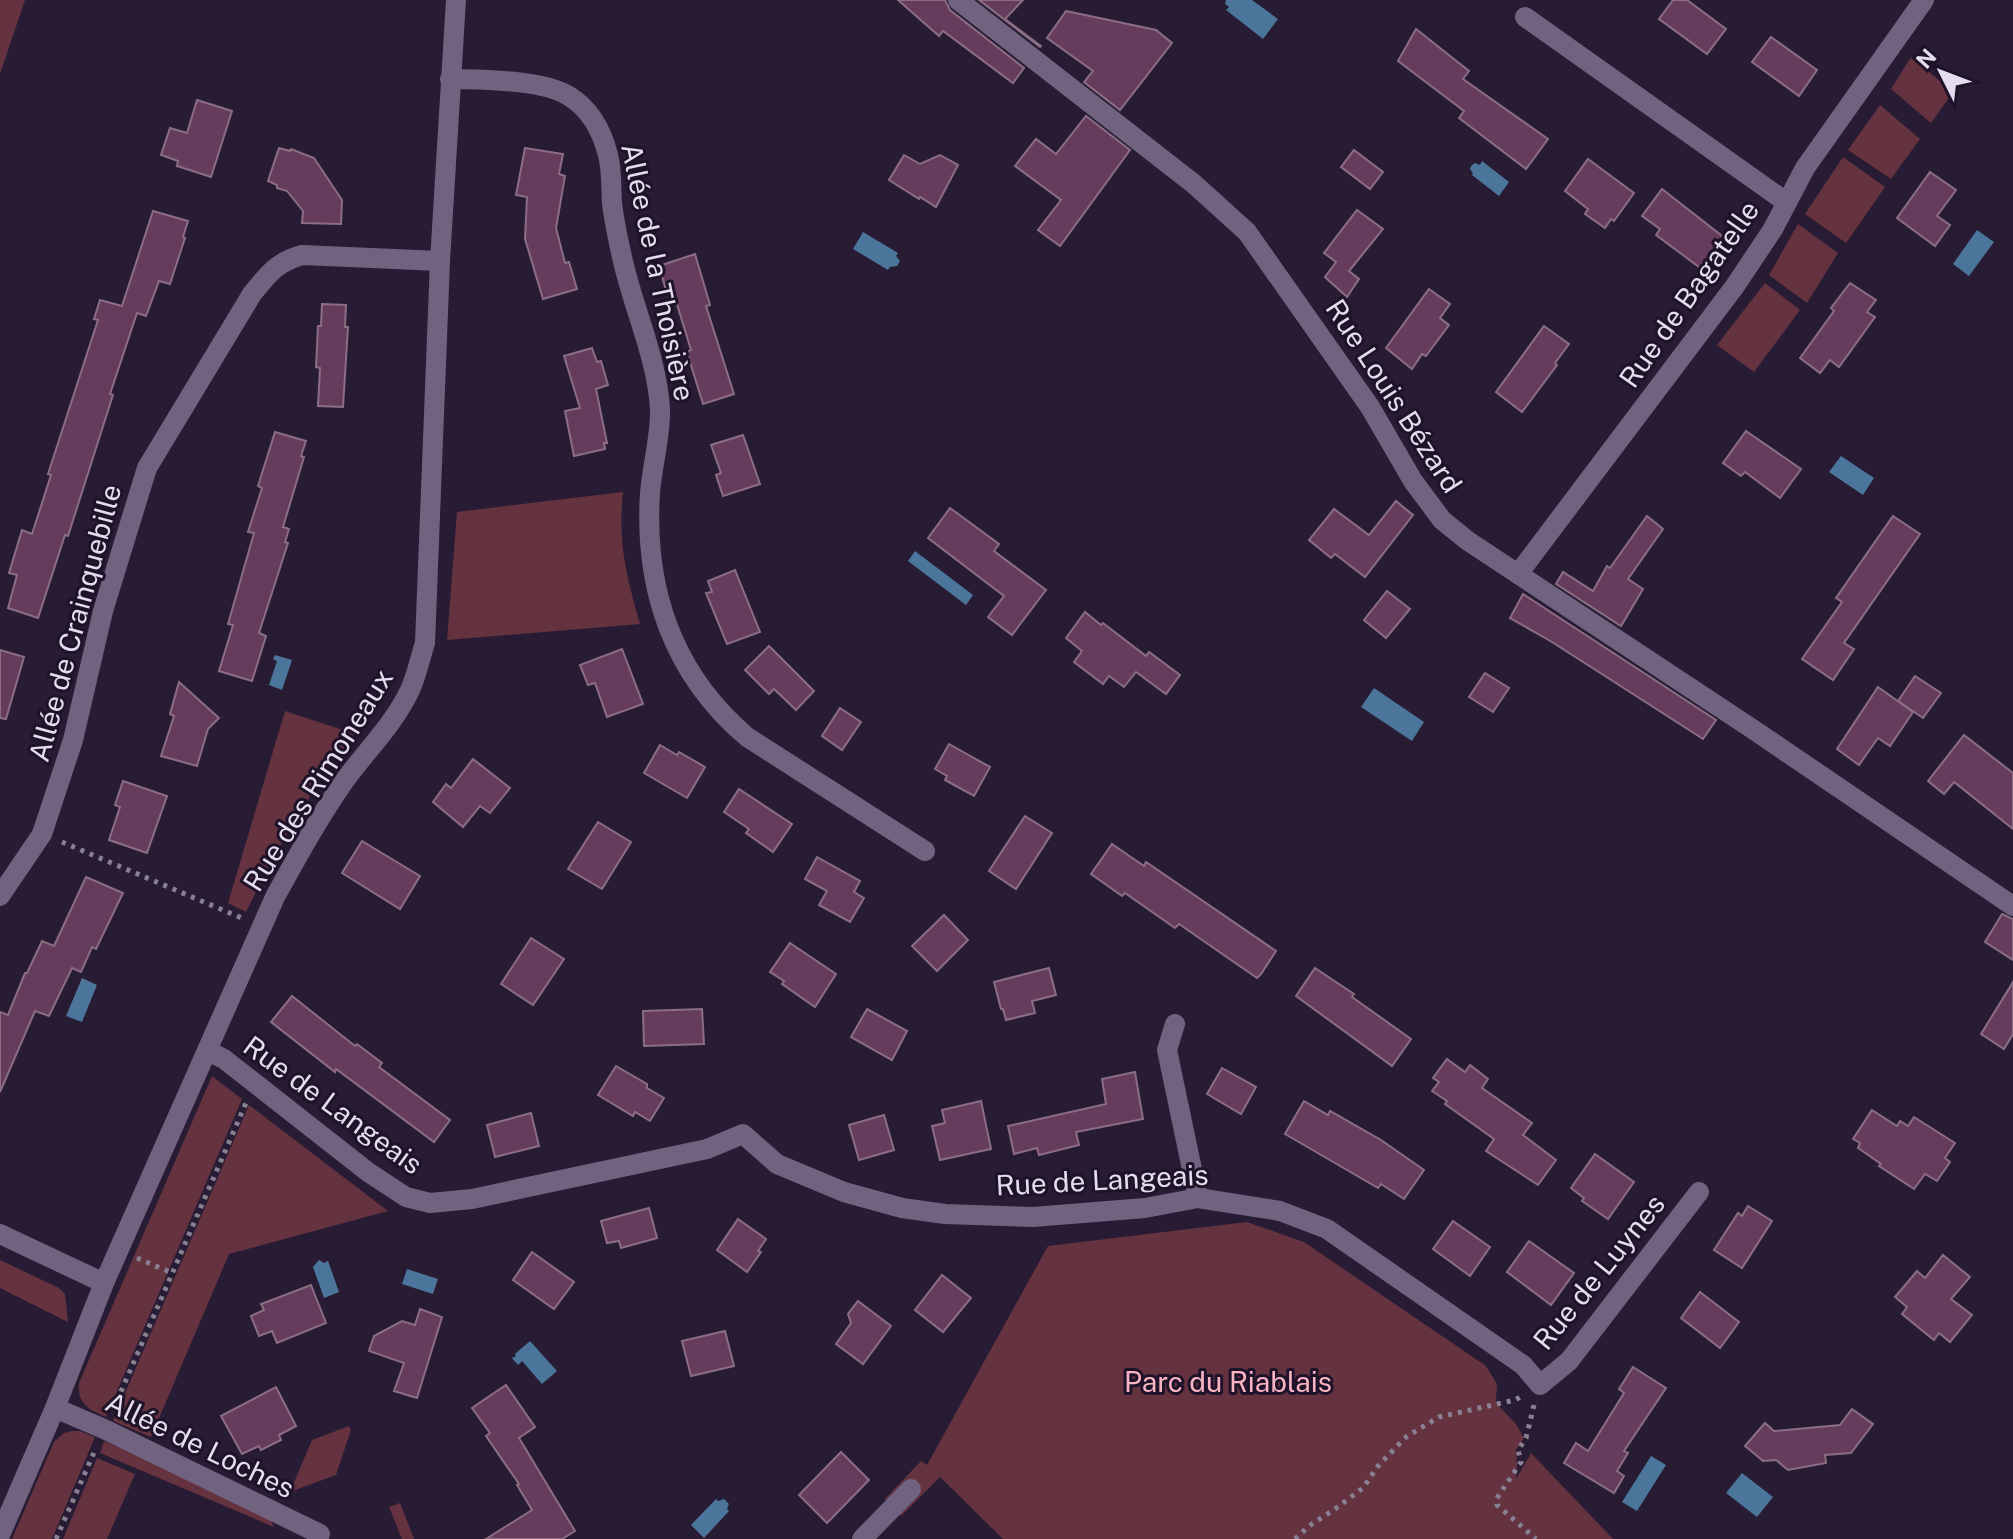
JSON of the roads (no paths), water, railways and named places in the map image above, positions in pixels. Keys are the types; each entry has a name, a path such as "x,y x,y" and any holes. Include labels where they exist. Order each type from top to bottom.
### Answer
{"street":[{"name":"Rue des Rimoneaux","path":"0,1535 104,1283 261,926 328,805 402,706 418,667 425,643 440,261 456,0"},
{"name":"Rue de Bagatelle","path":"1518,574 1735,286 1773,229 1805,168 1924,0"},
{"name":"Rue Louis Bézard","path":"965,2 1194,184 1247,232 1370,407 1413,481 1442,520 1468,541 2013,906"},
{"path":"1525,17 1786,202"},
{"name":"Allée de la Thoisière","path":"450,79 552,88 568,95 596,122 609,156 613,207 623,260 658,387 660,414 650,492 649,528 662,610 673,642 687,668 729,722 747,737 925,851"},
{"name":"Allée de Crainquebille","path":"0,896 42,834 73,740 103,611 147,468 252,294 285,259 302,255 440,261"},
{"path":"1175,1024 1167,1050 1198,1198"},
{"name":"Rue de Langeais","path":"208,1051 224,1059 368,1172 406,1197 430,1203 472,1199 707,1149 743,1134 777,1164 844,1192 917,1210 1033,1217 1145,1208 1198,1198 1280,1211 1327,1229 1523,1365 1540,1385"},
{"name":"Rue de Luynes","path":"1540,1385 1569,1361 1699,1192"},
{"path":"0,1234 104,1283"},
{"name":"Allée de Loches","path":"55,1408 320,1534"},
{"path":"862,1539 911,1489"}],"water":[{"path":"1226,0 1252,0 1278,19 1263,39 1226,10 1229,7 1225,4"},
{"path":"1482,161 1509,182 1499,196 1472,175 1471,166 1475,163 1480,165"},
{"path":"1977,230 1994,242 1969,276 1953,264"},
{"path":"863,232 898,253 896,256 900,261 897,266 888,270 853,249"},
{"path":"1841,456 1874,478 1863,495 1829,472"},
{"path":"915,551 973,595 966,605 908,561"},
{"path":"275,655 292,660 282,690 269,685 277,661 273,659"},
{"path":"1374,688 1424,722 1412,741 1361,707"},
{"path":"82,978 97,985 82,1022 66,1016"},
{"path":"319,1260 324,1263 328,1261 339,1292 324,1298 313,1267"},
{"path":"407,1269 438,1279 433,1294 402,1284"},
{"path":"530,1341 557,1371 542,1384 522,1361 518,1365 512,1358"},
{"path":"1651,1456 1666,1465 1637,1511 1622,1502"},
{"path":"1742,1473 1773,1497 1757,1517 1726,1493"},
{"path":"716,1499 724,1499 729,1504 729,1511 704,1538 691,1525"}],"park label":[{"name":"Parc du Riablais","path":"1228,1382"}]}
